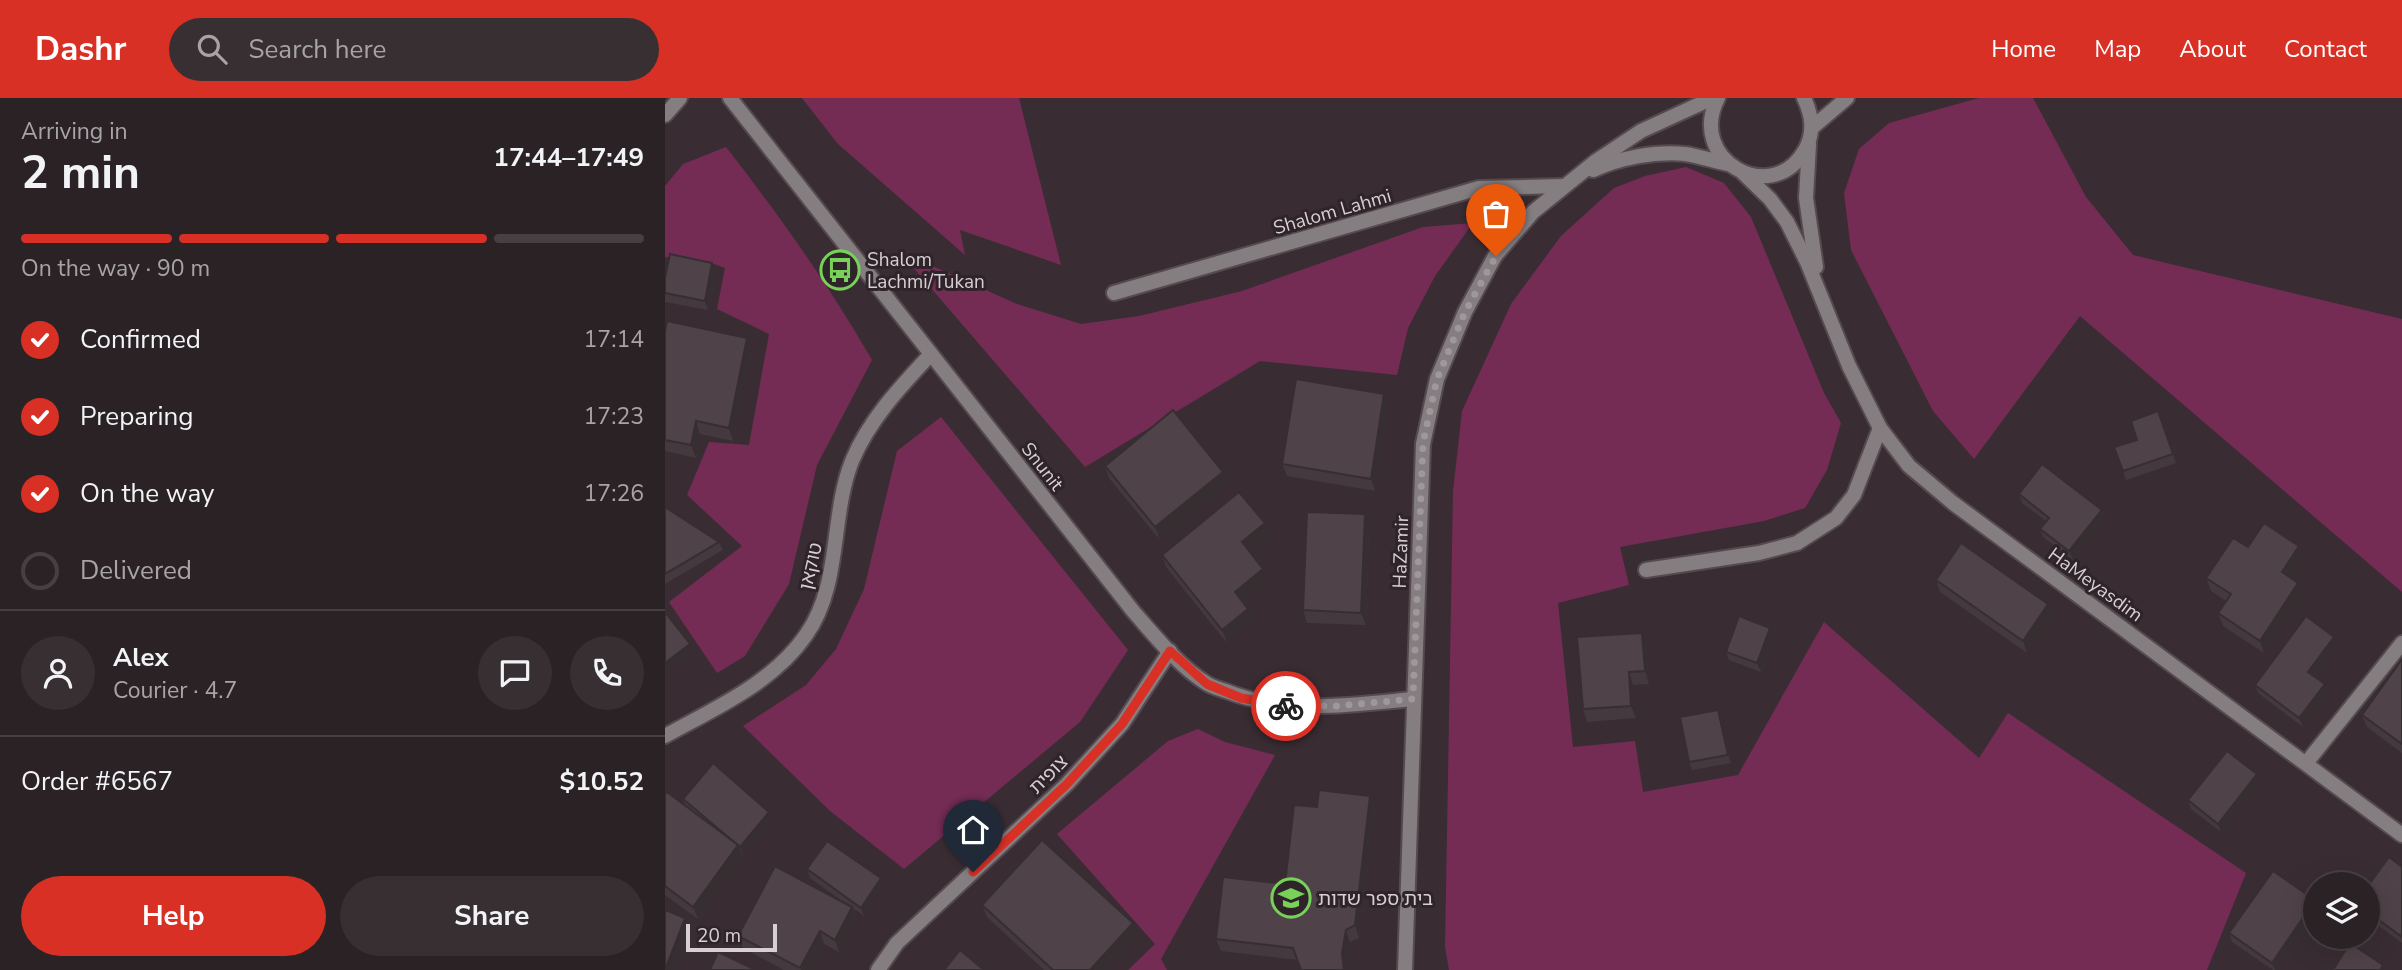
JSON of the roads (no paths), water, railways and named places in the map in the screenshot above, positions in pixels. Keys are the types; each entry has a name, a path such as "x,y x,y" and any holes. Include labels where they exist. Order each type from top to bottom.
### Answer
{"street":[{"path":"665,115 680,98"},
{"name":"Snunit","path":"730,98 1133,611 1170,651 1207,684 1241,698 1284,706 1336,706 1413,699"},
{"path":"1716,98 1710,123 1712,138 1718,152 1728,164"},
{"name":"HaZamir","path":"1405,970 1423,443 1437,379 1465,312 1496,256 1532,212 1566,183 1641,131 1716,98"},
{"path":"1804,98 1813,127 1847,98"},
{"name":"HaMeyasdim","path":"1813,127 1809,144 1806,198 1812,250 1826,313"},
{"path":"1743,173 1774,175 1801,158 1809,144"},
{"name":"HaZamir","path":"1566,183 1607,164 1639,156 1684,154 1728,164"},
{"name":"HaMeyasdim","path":"1728,164 1743,173 1770,199 1787,222 1807,262 1849,366 1880,428 1909,466 1953,503 2307,762 2402,835"},
{"name":"Shalom Lahmi","path":"1114,293 1479,188 1566,183"},
{"name":"טוקאן","path":"665,736 752,686 788,657 808,633 825,594 842,499 852,461 894,393 931,354"},
{"path":"1646,569 1759,553 1797,543 1836,518 1854,495 1880,428"},
{"path":"2307,762 2402,643"},
{"name":"צופית","path":"878,970 897,943 1067,784 1122,724 1170,651"}],"place":[{"name":"Shalom Lachmi/Tukan","path":"840,270"},
{"name":"בית ספר שדות","path":"1291,898"}]}
